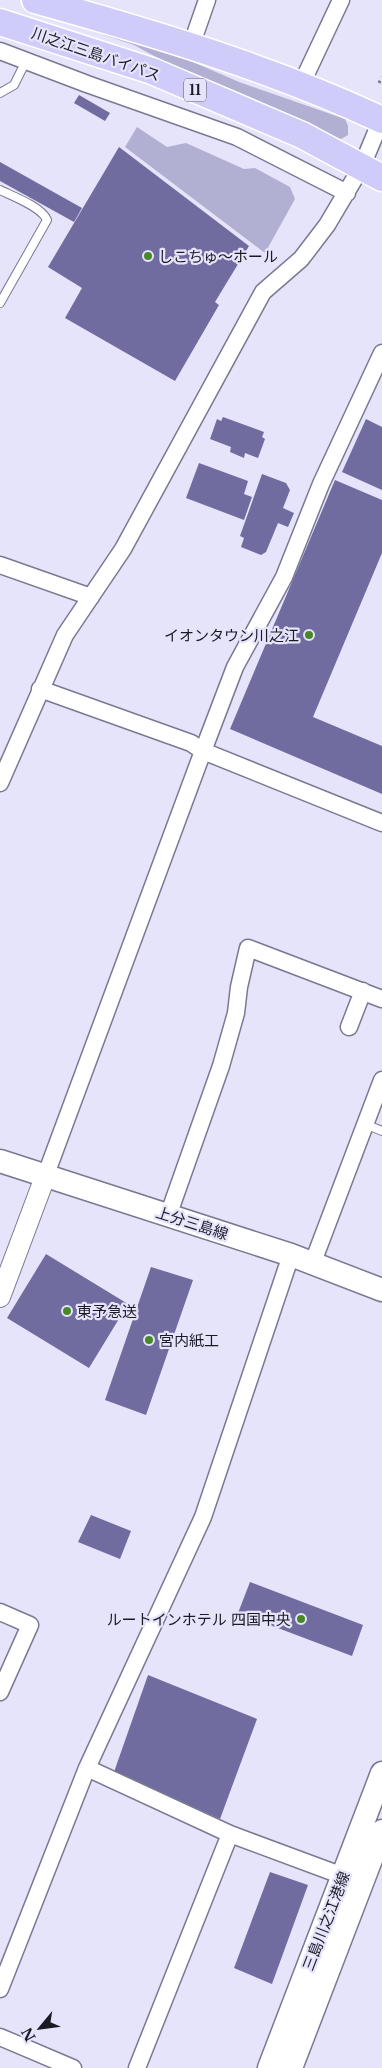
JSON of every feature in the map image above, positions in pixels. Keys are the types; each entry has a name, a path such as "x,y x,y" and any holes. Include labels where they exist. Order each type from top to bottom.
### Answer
{"highway":[{"path":"37,0 191,46 302,85 382,119"},
{"name":"川之江三島バイパス","path":"0,22 152,71 302,135 372,172"}],"main road":[{"name":"上分三島線","path":"0,1161 313,1262 382,1290"},
{"name":"三島川之江港線","path":"269,2068 382,1773"},
{"name":"三島川之江港線","path":"291,2068 382,1831"}],"street":[{"path":"191,46 207,0"},
{"path":"302,85 341,0"},
{"path":"0,51 237,137 347,192"},
{"path":"0,783 65,635 123,550 262,292 302,259 327,225 347,192 372,172 382,119"},
{"path":"0,1297 235,667 284,577 321,484 382,353"},
{"path":"0,565 91,597"},
{"path":"40,689 191,743 203,751 382,823"},
{"path":"168,1216 221,1066 236,1013 239,986 248,948 382,999"},
{"path":"349,1027 363,991"},
{"path":"313,1262 382,1080"},
{"path":"0,1990 87,1768 203,1517 291,1255"},
{"path":"0,1612 30,1625 0,1692"},
{"path":"87,1768 230,1834 343,1876"},
{"path":"137,2068 230,1834"},
{"path":"0,2037 73,2068"}],"lane":[{"path":"0,93 14,85 26,61"},
{"path":"0,190 39,210 45,215 46,220 0,302"},
{"path":"365,1124 382,1131"}],"path":[{"path":"379,83 382,77"}],"shaded area":[{"path":"56,19 163,49 239,82 345,119 348,126 348,135 341,139 332,138 189,75 134,45"},
{"path":"137,127 167,147 186,143 244,169 255,168 290,187 295,199 265,253 125,147"}],"building":[{"path":"79,95 110,113 105,121 74,103"},
{"name":"しこちゅ～ホール","path":"119,147 249,246 215,302 219,305 175,381 65,318 82,288 48,267"},
{"path":"0,162 82,208 74,222 0,181"},
{"path":"223,417 264,432 262,437 265,439 258,458 245,453 244,458 230,452 231,447 210,439 217,419 221,421"},
{"path":"366,419 382,427 382,490 342,472"},
{"path":"199,463 248,481 244,494 252,497 244,520 186,498"},
{"path":"262,474 286,483 290,490 283,508 294,513 288,527 278,523 266,552 261,555 241,547 244,538 240,536"},
{"name":"イオンタウン川之江","path":"335,480 382,500 382,553 313,717 382,746 382,794 230,729"},
{"name":"東予急送","path":"46,1254 128,1304 89,1368 7,1318"},
{"name":"宮内紙工","path":"151,1267 193,1280 146,1415 105,1400"},
{"path":"91,1515 131,1531 120,1559 78,1542"},
{"name":"ルートインホテル 四国中央","path":"250,1582 363,1625 352,1656 238,1613"},
{"path":"148,1675 257,1719 220,1819 114,1772"},
{"path":"270,1872 308,1885 272,1984 234,1968"}],"place":[{"name":"しこちゅ～ホール","path":"148,256"},
{"name":"イオンタウン川之江","path":"309,635"},
{"name":"東予急送","path":"67,1311"},
{"name":"宮内紙工","path":"149,1340"},
{"name":"ルートインホテル 四国中央","path":"301,1619"}]}
